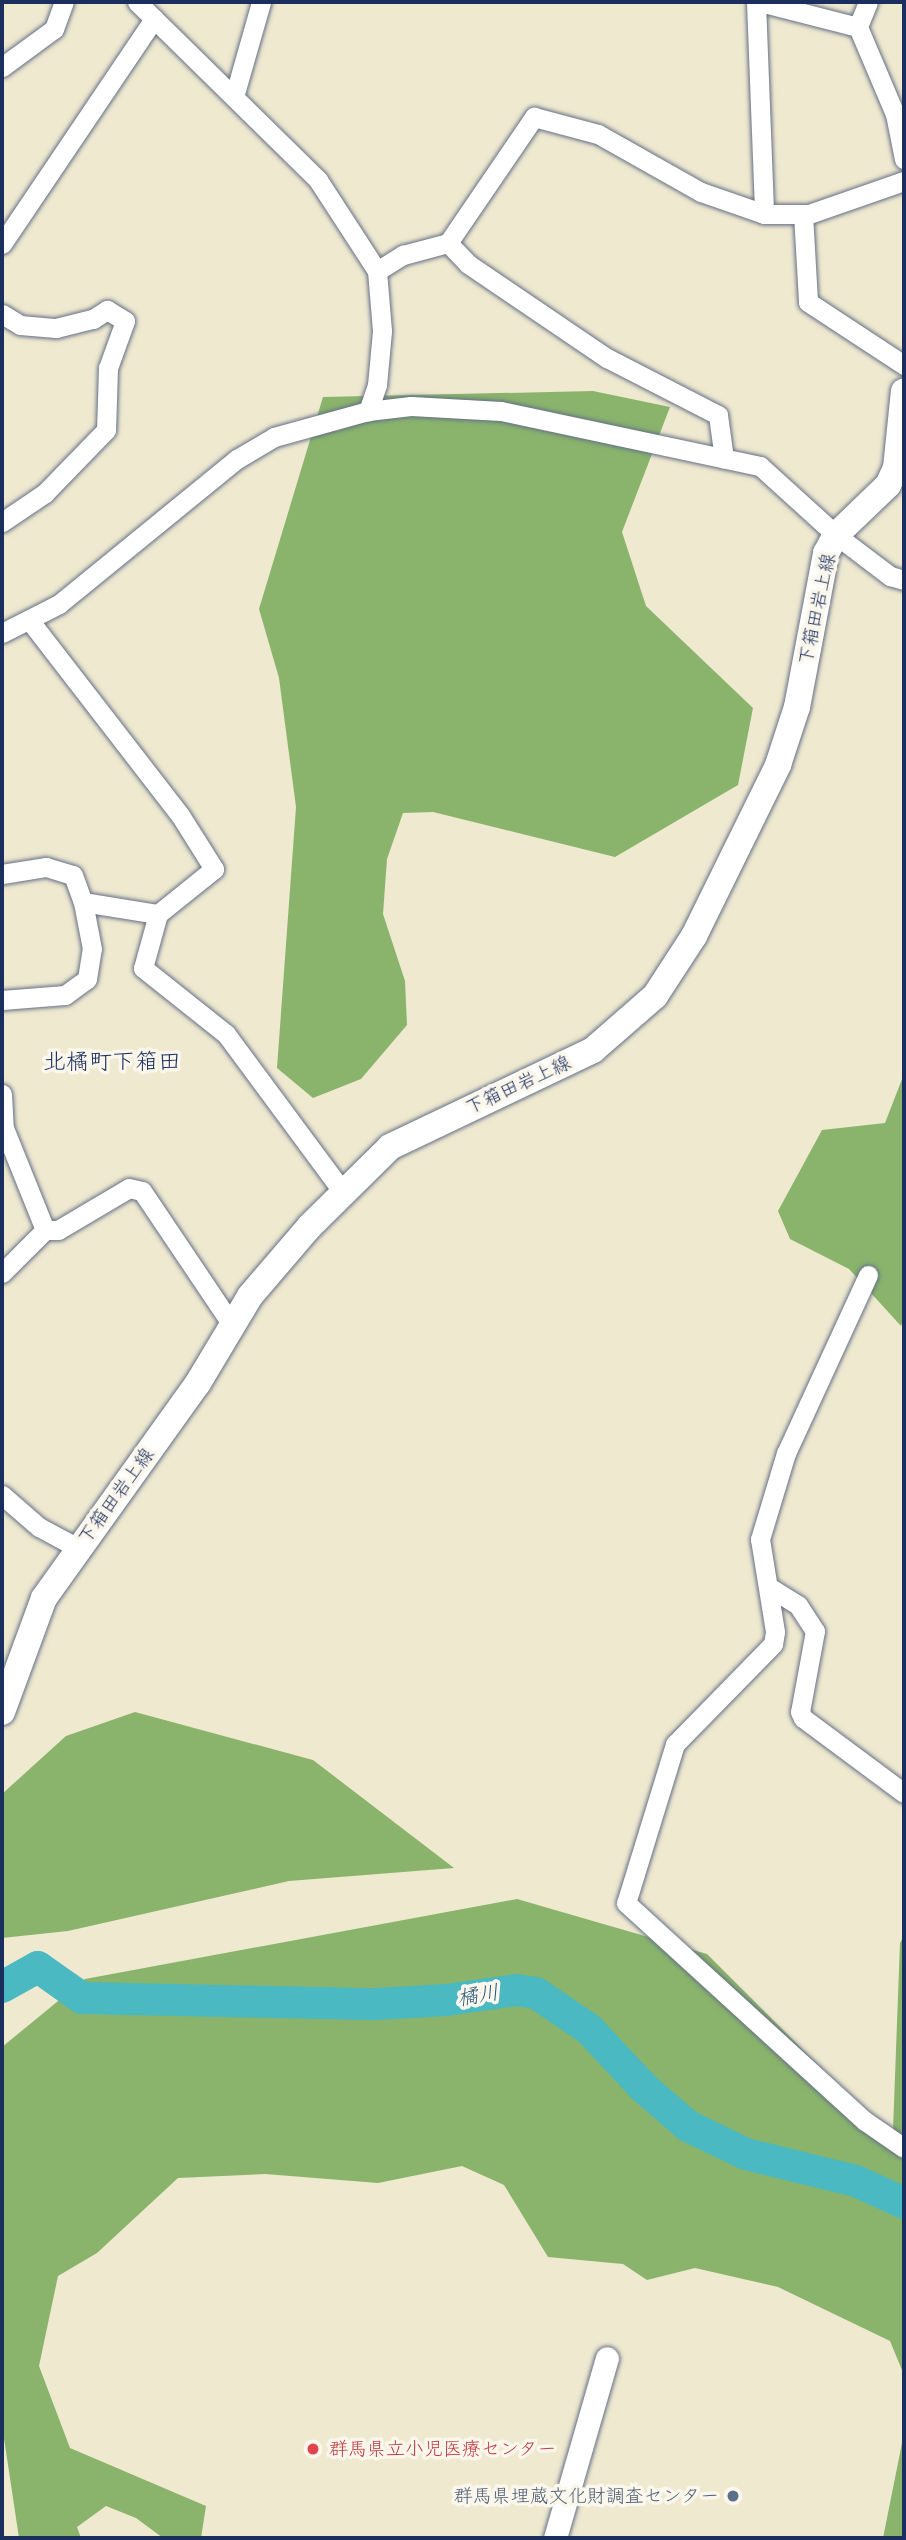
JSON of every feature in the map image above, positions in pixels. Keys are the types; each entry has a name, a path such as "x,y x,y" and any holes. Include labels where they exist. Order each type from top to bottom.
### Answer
{"main road":[{"name":"下箱田岩上線","path":"2,1712 44,1598 198,1383 250,1296 310,1226 390,1147 593,1050 655,996 694,936 778,765 797,707 826,553 836,535 888,485 896,468 904,391"}],"street":[{"path":"2,67 54,29 64,2"},
{"path":"138,2 318,180 377,271 382,331 377,385 368,411"},
{"path":"234,97 261,2"},
{"path":"764,214 758,2 858,27 900,109 904,159"},
{"path":"858,27 868,2"},
{"path":"2,244 154,19"},
{"path":"377,271 403,255 448,243 534,117 598,134 701,192 764,214 803,214 904,181"},
{"path":"803,214 808,302 904,365"},
{"path":"448,243 468,264 607,358 718,415 724,459"},
{"path":"2,314 20,325 56,328 93,319 107,310 125,321 108,368 106,430 45,494 2,522"},
{"path":"2,633 30,621 93,577 237,459 274,437 368,411 422,406 501,411 760,466 836,535 890,576 904,580"},
{"path":"30,621 180,815 214,869 158,914 143,968 226,1034 340,1188"},
{"path":"2,874 46,867 73,875 83,902 92,949 87,979 65,995 2,1000"},
{"path":"83,902 158,914"},
{"path":"2,1094 4,1129 45,1230"},
{"path":"2,1273 45,1230 58,1230 129,1188 142,1191 232,1325"},
{"path":"868,1275 786,1453 760,1539 769,1587 773,1644 676,1744 626,1903 865,2121 904,2148"},
{"path":"2,1495 39,1527 78,1548"},
{"path":"769,1587 798,1605 815,1631 800,1712 803,1718 904,1793"},
{"path":"555,2538 607,2357"}],"green space":[{"path":"593,391 670,407 622,532 646,606 753,708 738,785 615,857 433,812 403,813 387,859 383,914 405,981 407,1025 361,1079 313,1098 277,1068 296,807 279,678 259,609 323,397"},
{"path":"904,1074 904,1318 901,1326 849,1269 790,1239 778,1211 822,1130 885,1123"},
{"path":"135,1712 313,1760 454,1868 289,1881 68,1931 2,1938 2,1794 66,1736"},
{"path":"517,1899 707,1954 904,2151 904,2375 890,2341 778,2287 695,2268 647,2280 623,2264 548,2257 504,2185 462,2166 378,2183 265,2174 178,2178 97,2253 58,2276 39,2366 70,2448 206,2506 201,2538 163,2538 136,2518 106,2506 77,2527 81,2538 19,2538 2,2425 2,2047 85,1979"},
{"path":"904,1936 904,2144 893,2130 900,1943"},
{"path":"904,2432 904,2538 883,2538 900,2453"}],"waterway":[{"name":"橘川","path":"2,1987 38,1967 82,1998 376,2004 447,2000 516,1990 536,1993 589,2029 643,2087 688,2126 746,2154 856,2181 904,2203"}],"place":[{"name":"群馬県立小児医療センター","path":"313,2449"},
{"name":"群馬県埋蔵文化財調査センター","path":"733,2496"}],"district":[{"name":"北橘町下箱田","path":"112,1061"}]}
